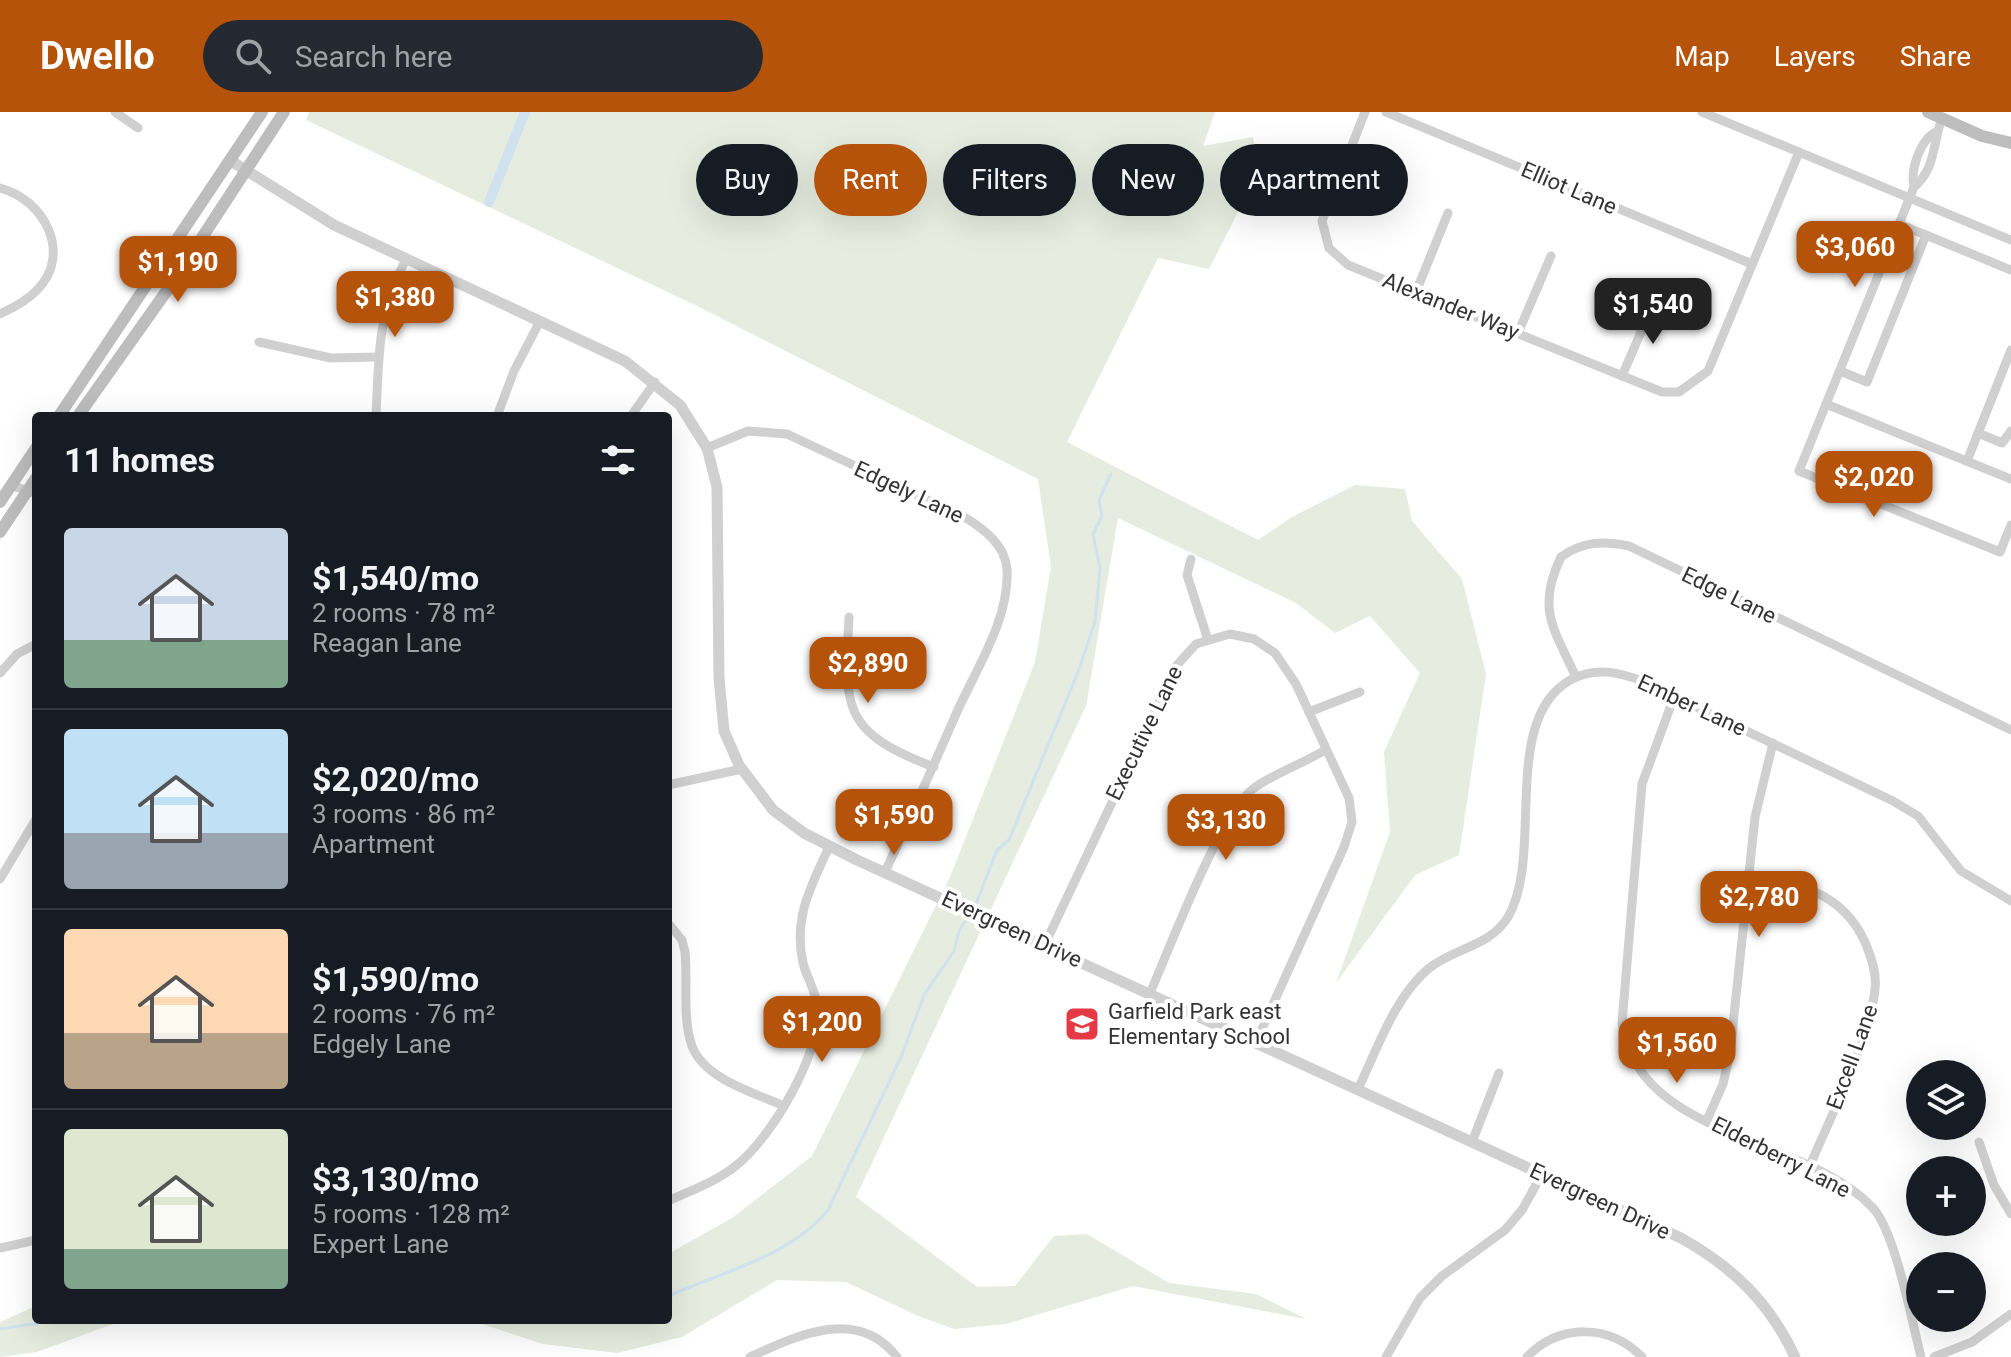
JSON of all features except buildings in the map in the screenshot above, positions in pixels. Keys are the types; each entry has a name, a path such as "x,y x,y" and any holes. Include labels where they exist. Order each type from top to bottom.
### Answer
{"main road":[{"path":"62,412 262,112"},
{"path":"81,412 173,282 284,112"},
{"path":"1928,112 2011,143"},
{"path":"0,502 32,454"},
{"path":"0,532 32,493"}],"street":[{"path":"115,112 138,128"},
{"name":"Alexander Way","path":"1365,112 1322,221 1329,248 1348,265 1662,392 1679,392 1708,371 1752,264"},
{"name":"Elliot Lane","path":"1386,112 1752,264"},
{"path":"1702,112 2011,240"},
{"path":"1942,118 1936,132 1928,136 1911,175 1914,187 1799,471 2000,552 2011,525"},
{"path":"1752,264 1799,152"},
{"name":"Evergreen Drive","path":"231,161 334,225 625,361 680,405 707,448 719,506 720,714 724,731 742,769 773,810 829,847 1681,1238 1745,1283 1770,1311 1795,1357"},
{"path":"0,188 31,203 49,226 54,258 39,289 18,306 0,314"},
{"path":"1416,292 1448,213"},
{"path":"1899,224 2011,270"},
{"path":"1840,371 1867,382 1926,235"},
{"path":"1518,333 1551,256"},
{"path":"376,412 377,357 383,314 406,259"},
{"path":"1622,376 1653,304"},
{"path":"499,412 514,371 540,321"},
{"path":"259,342 331,358 377,357"},
{"path":"1967,461 2011,350"},
{"path":"634,412 655,382"},
{"path":"1826,404 2011,479"},
{"name":"Edgely Lane","path":"707,448 748,431 787,434 954,512 978,526 998,545 1007,568 1000,609 934,767 885,872"},
{"path":"1978,433 2002,443 2011,431"},
{"path":"11,485 32,493"},
{"name":"Edge Lane","path":"1576,677 1547,613 1549,585 1561,557 1592,542 1605,541 1629,546 2011,730"},
{"path":"1191,559 1187,575 1208,640 1230,634 1264,645 1290,673 1349,798 1349,835 1256,1042"},
{"path":"849,617 847,679 855,717 871,736 896,753 934,767"},
{"name":"Executive Lane","path":"1045,944 1170,677 1184,655 1196,644 1208,640"},
{"path":"0,673 17,654 32,646"},
{"name":"Ember Lane","path":"1576,677 1615,672 1773,743 1906,808 1927,826 1961,871 2011,901"},
{"path":"1358,1089 1400,1005 1418,978 1444,958 1486,939 1508,916 1518,888 1535,732 1543,704 1576,677"},
{"path":"1309,712 1360,692"},
{"name":"Elderberry Lane","path":"1674,697 1642,784 1622,1023 1627,1047 1646,1080 1678,1105 1849,1188 1881,1219 1921,1357"},
{"path":"1707,1120 1723,1084 1733,1037 1760,789 1773,743"},
{"path":"1150,993 1197,884 1237,807 1253,789 1325,750"},
{"path":"672,784 742,769"},
{"path":"0,879 32,826"},
{"path":"672,1199 737,1165 755,1148 784,1106 805,1063 815,1033 818,1008 804,964 799,920 807,893 829,847"},
{"name":"Excell Lane","path":"1748,879 1798,884 1833,901 1861,934 1875,974 1869,1015 1809,1168"},
{"path":"672,928 682,940 685,952 692,1048 709,1067 730,1081 784,1106"},
{"path":"1472,1142 1499,1073"},
{"path":"1979,1142 1994,1185 2011,1214"},
{"path":"1386,1357 1402,1324 1420,1298 1442,1276 1505,1230 1542,1174"},
{"path":"0,1248 32,1241"},
{"path":"1934,1357 1972,1342 2011,1314"},
{"path":"750,1357 766,1354 794,1337 840,1326 871,1334 897,1357"},
{"path":"1527,1357 1557,1337 1582,1331 1605,1332 1625,1342 1642,1357"}],"shaded area":[{"path":"309,112 1215,112 1204,144 1092,144 1092,216 1204,216 1204,146 1253,137 1254,144 1220,144 1220,216 1236,216 1209,269 1158,258 1067,442 1258,540 1292,517 1355,485 1405,489 1412,521 1462,579 1486,674 1459,855 1415,875 1336,983 1390,832 1384,752 1420,673 1370,616 1335,633 1296,603 1118,518 1086,706 856,1197 977,1287 1015,1286 1054,1236 1087,1234 1169,1283 1256,1294 1306,1319 1133,1286 1006,1324 954,1329 918,1316 846,1282 777,1280 682,1337 617,1353 543,1344 482,1324 672,1324 672,1252 732,1218 812,1156 950,877 1035,662 1051,567 1038,479 697,306 306,120"},
{"path":"32,1308 32,1324 113,1324 37,1352 0,1357 0,1322"}],"waterway":[{"path":"489,202 525,112"},
{"path":"974,909 997,850 1009,840 1078,672 1095,622 1100,568 1093,534 1102,516 1099,500 1111,474"},
{"path":"672,1294 775,1251 795,1240 828,1210 902,1055 924,995 954,951 959,931 969,915"},
{"path":"0,1329 32,1324"}],"place":[{"name":"Garfield Park east Elementary School","path":"1082,1024"}]}
